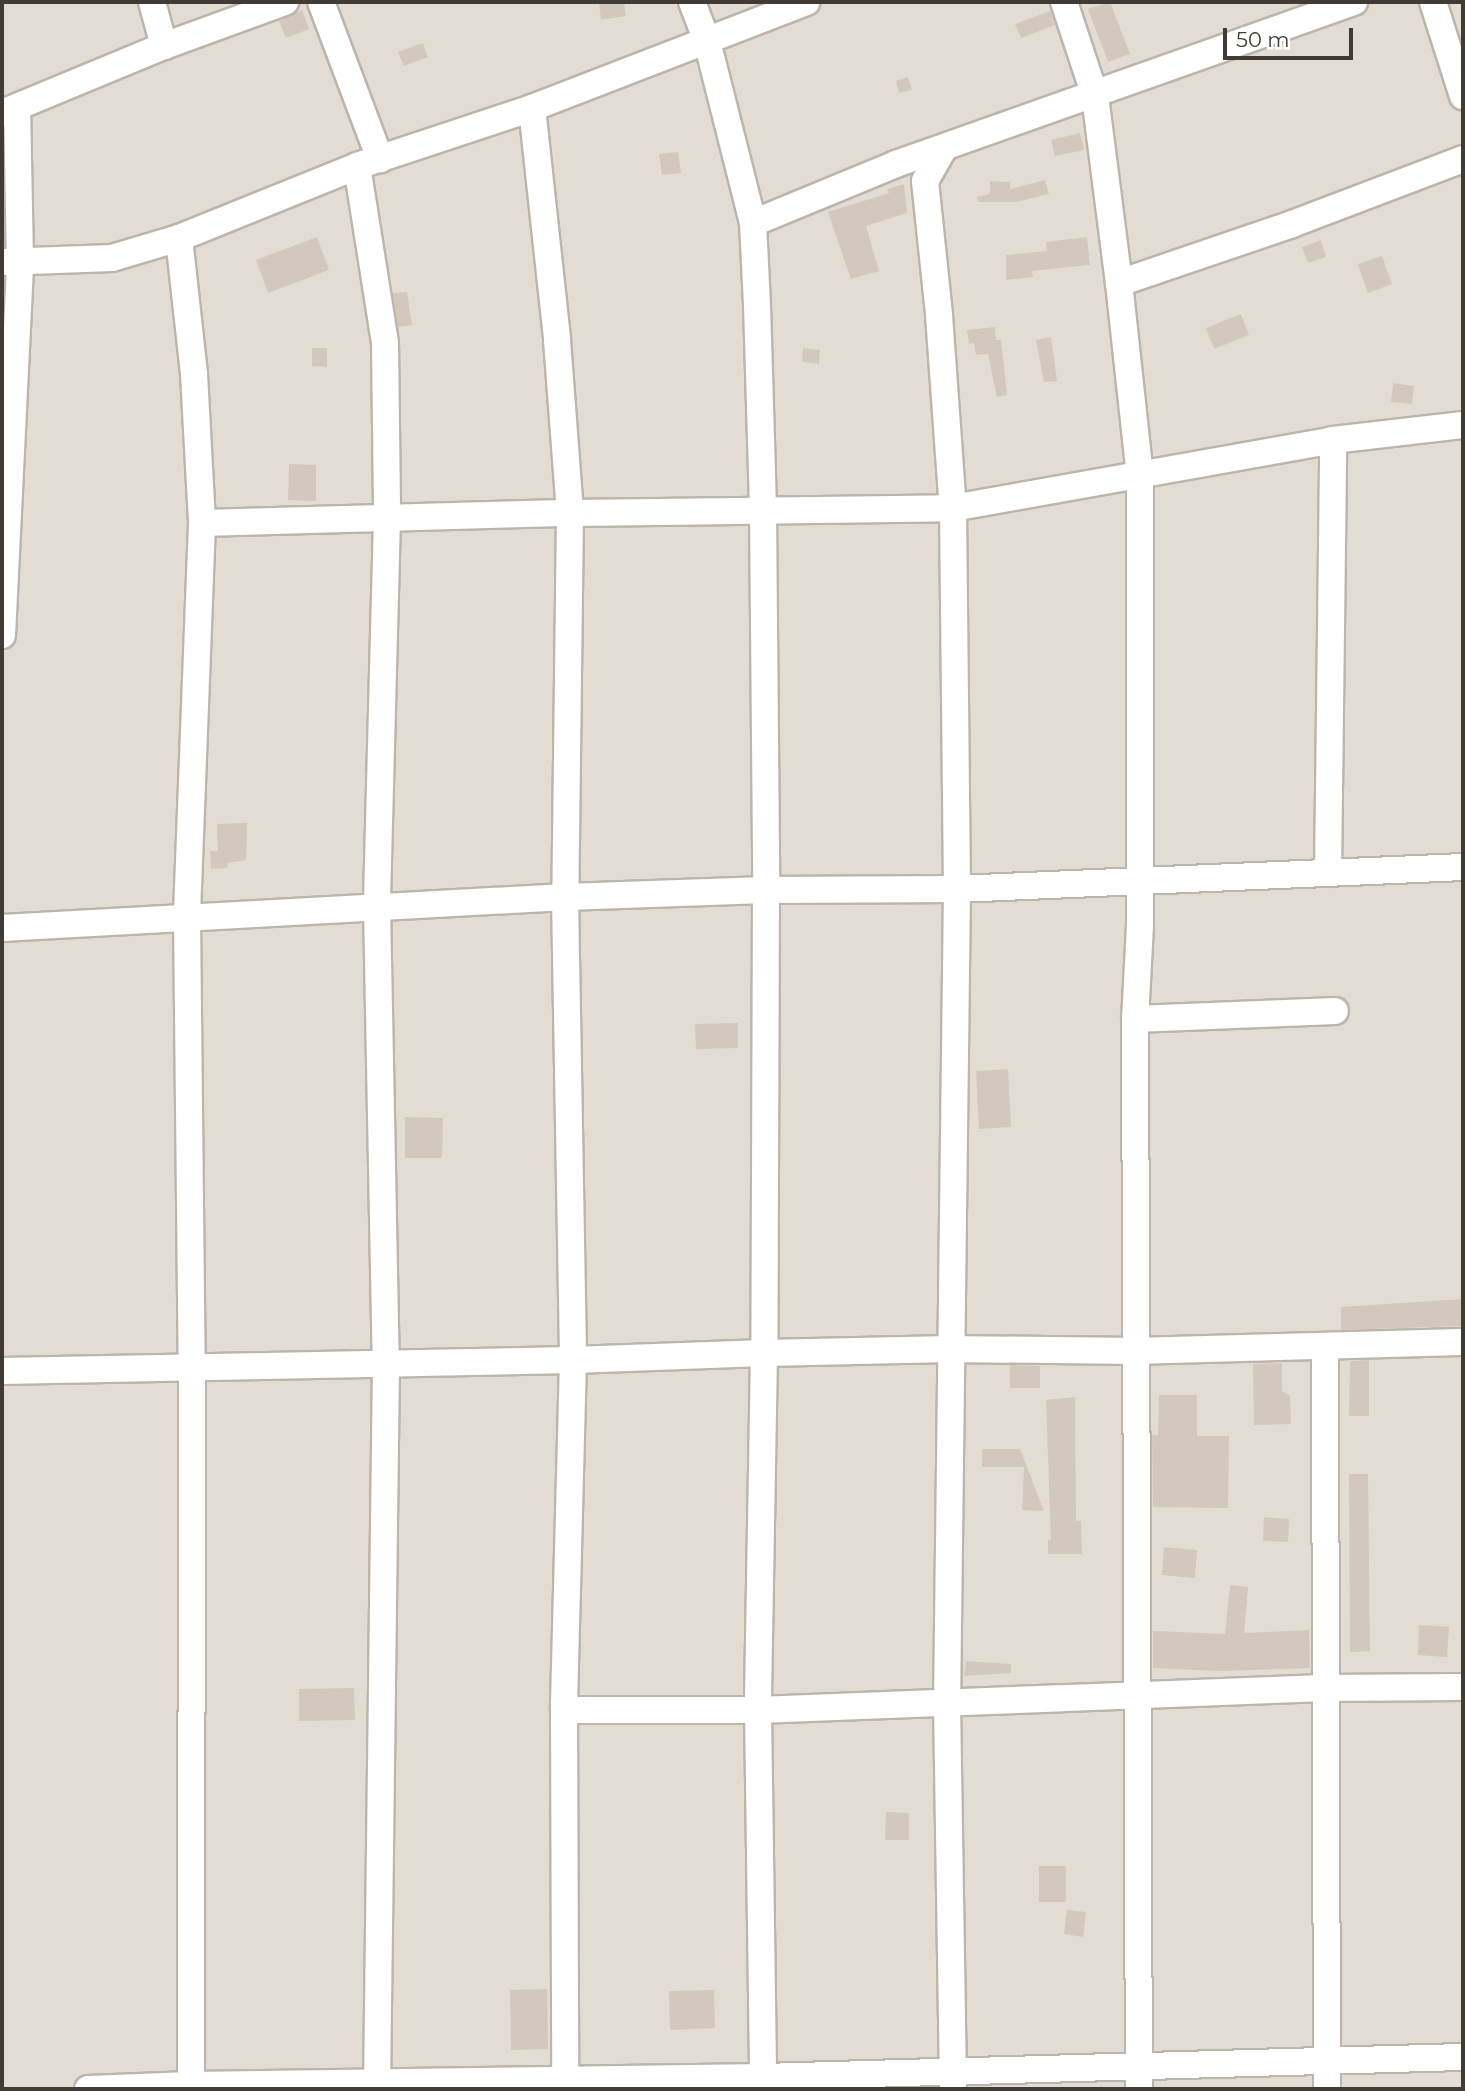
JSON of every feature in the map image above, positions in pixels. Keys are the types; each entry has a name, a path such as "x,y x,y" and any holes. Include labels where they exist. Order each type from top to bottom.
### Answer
{"street":[{"path":"152,2 164,46"},
{"path":"2,635 11,261 9,111 164,46 285,2"},
{"path":"321,2 368,163 384,343 387,518 377,906 386,1363 377,2086"},
{"path":"692,2 707,41 753,223 763,509 766,890 764,1353 758,1710 763,2083"},
{"path":"11,261 112,258 179,238 368,163 532,108 806,2"},
{"path":"1064,2 1095,96 1140,476 1139,882 1135,1019 1139,2078"},
{"path":"753,223 896,164 1095,96 1353,2"},
{"path":"1433,2 1463,96"},
{"path":"532,108 557,340 570,513 565,897 573,1360 565,1710 565,2084"},
{"path":"944,148 925,181 939,315 953,508 957,890 947,1702 953,2080"},
{"path":"1119,283 1304,219 1463,159"},
{"path":"896,164 925,181"},
{"path":"179,238 194,374 202,523 187,916 192,1367 190,2087"},
{"path":"202,523 763,509 953,508 1333,440 1463,425"},
{"path":"1328,873 1333,440"},
{"path":"2,928 565,897 766,890 957,890 1463,867"},
{"path":"1135,1019 1335,1011"},
{"path":"2,1371 573,1360 950,1349 1137,1351 1463,1342"},
{"path":"1325,1347 1327,2089"},
{"path":"565,1710 758,1710 1138,1694 1463,1687"},
{"path":"88,2089 1139,2078 1328,2058 1463,2057"}],"shaded area":[{"path":"2,2 1463,2 1463,2089 2,2089"}],"building":[{"path":"599,2 624,2 626,16 601,20"},
{"path":"1110,2 1130,54 1108,62 1088,9"},
{"path":"302,10 309,29 286,38 279,21"},
{"path":"1050,11 1055,25 1021,38 1015,24"},
{"path":"423,43 428,57 404,66 398,52"},
{"path":"908,77 912,90 899,93 896,81"},
{"path":"1080,133 1084,150 1055,156 1051,140"},
{"path":"678,152 681,173 662,175 659,154"},
{"path":"1045,180 1049,194 1016,202 978,202 977,197 990,194 990,181 1010,182 1010,189"},
{"path":"904,184 907,213 866,226 879,271 851,279 828,212 889,193 887,189"},
{"path":"317,237 329,270 268,293 256,260"},
{"path":"1087,237 1090,265 1032,271 1033,277 1006,280 1006,255 1047,251 1046,242"},
{"path":"1321,240 1326,257 1308,263 1302,247"},
{"path":"1382,256 1392,284 1368,293 1358,264"},
{"path":"407,292 412,325 398,327 393,293"},
{"path":"1241,314 1249,335 1214,349 1206,328"},
{"path":"995,327 996,340 1001,340 1007,395 997,397 988,354 976,355 974,343 969,344 967,330"},
{"path":"1051,337 1057,381 1044,382 1036,340"},
{"path":"312,348 327,348 327,367 312,366"},
{"path":"803,348 820,350 819,364 802,362"},
{"path":"1393,383 1414,386 1412,404 1391,402"},
{"path":"289,464 316,465 316,501 288,500"},
{"path":"247,823 246,860 228,863 227,868 211,869 210,851 218,851 217,824"},
{"path":"738,1023 738,1048 696,1049 695,1024"},
{"path":"1008,1069 1011,1127 979,1129 976,1071"},
{"path":"405,1117 443,1118 442,1158 405,1158"},
{"path":"1463,1299 1463,1326 1341,1330 1341,1307"},
{"path":"1369,1360 1369,1416 1349,1416 1350,1361"},
{"path":"1282,1363 1282,1391 1290,1396 1291,1424 1254,1425 1253,1364"},
{"path":"1010,1365 1040,1366 1040,1388 1010,1388"},
{"path":"1159,1395 1197,1395 1197,1436 1229,1436 1228,1508 1153,1507 1152,1435 1158,1435"},
{"path":"1075,1397 1076,1521 1081,1521 1082,1554 1048,1554 1048,1540 1051,1540 1046,1400"},
{"path":"982,1449 1020,1449 1044,1511 1022,1510 1024,1467 982,1467"},
{"path":"1349,1474 1368,1474 1370,1651 1350,1652"},
{"path":"1264,1517 1289,1519 1288,1542 1263,1541"},
{"path":"1164,1547 1197,1550 1195,1578 1162,1575"},
{"path":"1230,1585 1248,1587 1244,1633 1309,1630 1310,1668 1221,1671 1153,1668 1153,1631 1225,1634"},
{"path":"1419,1625 1449,1627 1447,1657 1418,1655"},
{"path":"966,1661 1011,1664 1011,1673 964,1676"},
{"path":"354,1688 355,1720 299,1721 299,1689"},
{"path":"886,1812 909,1813 909,1840 885,1840"},
{"path":"1039,1866 1066,1866 1066,1902 1039,1902"},
{"path":"1067,1910 1086,1912 1083,1937 1064,1934"},
{"path":"547,1989 548,2049 511,2050 510,1990"},
{"path":"714,1990 715,2028 670,2030 669,1991"}]}
